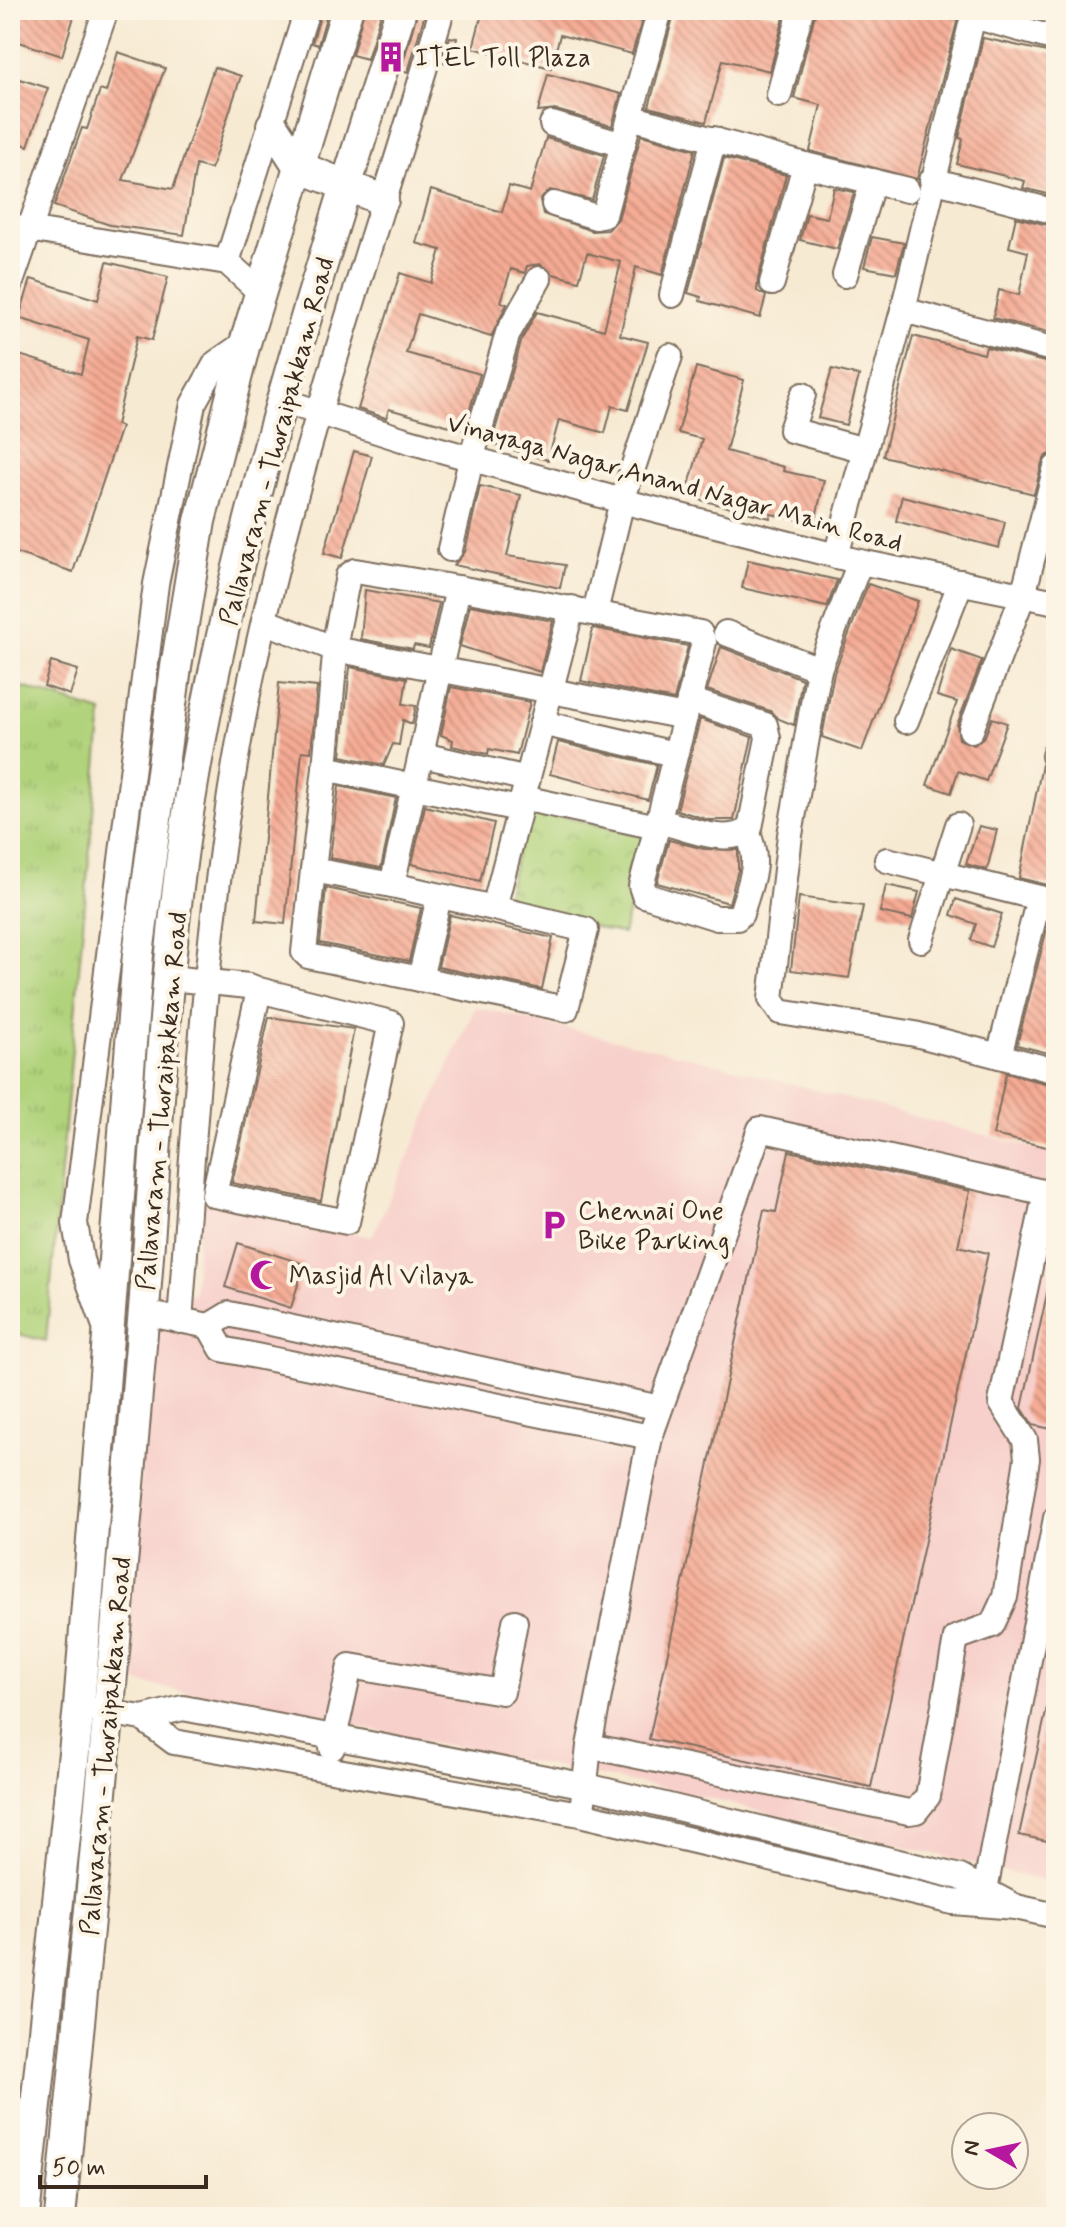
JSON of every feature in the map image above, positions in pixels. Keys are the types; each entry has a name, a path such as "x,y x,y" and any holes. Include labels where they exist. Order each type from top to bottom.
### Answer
{"main road":[{"name":"Pallavaram - Thoraipakkam Road","path":"24,2217 79,1706 138,954 176,667 200,521 245,343 347,10"},
{"name":"Pallavaram - Thoraipakkam Road","path":"60,2217 110,1713 169,978 193,782 252,512 346,186 401,10"},
{"path":"272,125 299,167 383,200"}],"street":[{"path":"10,285 20,228 106,10"},
{"path":"227,262 307,10"},
{"path":"180,1321 207,982 235,765 266,614 318,414 442,10"},
{"path":"554,204 596,217 604,215 660,10"},
{"path":"779,95 801,10"},
{"path":"836,556 903,310 973,16 1056,39"},
{"path":"630,117 907,190"},
{"path":"552,124 623,145"},
{"path":"672,295 714,139"},
{"path":"772,283 805,165"},
{"path":"932,180 1056,212"},
{"path":"845,275 873,181"},
{"path":"20,228 227,262 260,292"},
{"path":"450,549 472,456 508,333 539,279"},
{"path":"903,310 1056,350"},
{"path":"108,1334 81,1260 75,1223 156,584 193,404 216,363 245,343"},
{"path":"494,908 551,689 588,608 670,356"},
{"path":"803,395 791,430 865,450"},
{"name":"Vinayaga Nagar,Anand Nagar Main Road","path":"283,401 318,414 622,501 860,562 1056,602"},
{"path":"971,730 1050,518 1056,467"},
{"path":"860,562 819,669 790,835 771,999 780,1012 915,1034 1056,1071"},
{"path":"313,870 586,930 566,1009 308,956 304,952 336,641 351,572 588,608 700,633 704,642 641,886 644,895 726,920 741,914 756,863 756,850 747,832"},
{"path":"906,721 961,582"},
{"path":"392,885 458,588"},
{"path":"266,614 336,641 439,670 687,708 765,725 768,738 747,832 742,836 725,837 523,795 416,785 325,768"},
{"path":"726,633 819,669"},
{"path":"542,723 674,754"},
{"path":"422,755 523,795"},
{"path":"921,940 958,825"},
{"path":"887,860 1047,900 999,1056"},
{"path":"420,979 439,897"},
{"path":"169,978 259,990 391,1023 347,1222 214,1195 259,990"},
{"path":"580,1814 587,1786 589,1746 650,1437 760,1129 1051,1194 1001,1402 1025,1440 1027,1459 1005,1597 992,1625 956,1638 928,1796 916,1811 589,1746"},
{"path":"144,1313 209,1326 229,1314 660,1408"},
{"path":"209,1326 222,1349 650,1437"},
{"path":"985,1890 1056,1518"},
{"path":"327,1770 350,1666 502,1692 515,1622"},
{"path":"79,1706 142,1718 183,1708 587,1786 960,1877 1016,1907"},
{"path":"142,1718 174,1742 580,1814 953,1902 1016,1907 1056,1916"},
{"path":"478,1796 484,1765"}],"shaded area":[{"path":"475,1007 710,1062 1056,1154 1056,1884 699,1796 122,1679 159,1290 194,1294 200,1201 372,1237"}],"green space":[{"path":"10,683 102,712 46,1341 10,1332"},
{"path":"528,808 647,837 623,934 504,905"}],"building":[{"path":"10,10 76,10 62,56 10,39"},
{"path":"322,10 328,10 318,45 312,43"},
{"path":"364,10 382,10 367,59 352,55"},
{"path":"418,10 426,10 408,72 401,70"},
{"path":"483,10 619,10 643,16 632,54 560,35 551,68 473,48"},
{"path":"675,10 757,10 784,17 770,71 723,60 706,122 649,107"},
{"path":"816,10 960,10 917,179 810,151 821,105 794,98"},
{"path":"450,37 457,38 451,64 442,62"},
{"path":"983,38 1056,54 1056,196 1023,188 1025,181 957,164 963,139 959,138"},
{"path":"118,52 165,68 123,180 173,189 214,67 241,76 211,169 196,165 184,235 110,225 54,206 82,128 87,129 100,90 106,92"},
{"path":"548,74 621,94 612,126 556,110 538,112"},
{"path":"10,76 48,88 28,146 10,140"},
{"path":"641,135 695,150 662,275 636,267 620,335 648,342 628,410 612,406 605,433 559,420 548,460 491,444 522,339 537,312 604,330 621,262 587,253 579,281 553,274 540,264 527,266 525,273 511,269 501,302 507,304 491,337 418,314 406,353 480,374 464,430 389,409 386,418 358,409 400,273 431,283 441,250 416,243 431,190 502,212 509,186 530,192 546,138 604,155 592,200 550,190 540,200 543,214 592,231 608,230 618,219"},
{"path":"724,158 786,175 758,279 757,291 766,296 760,318 700,301 701,297 688,293"},
{"path":"834,188 854,192 837,249 800,240 807,214 827,218"},
{"path":"1016,217 1056,227 1056,334 993,318 999,290 1019,295 1028,252 1009,247"},
{"path":"872,237 904,243 896,273 864,267"},
{"path":"107,262 168,277 152,340 137,336 116,425 121,427 73,572 10,551 10,352 81,374 89,340 19,318 31,279 98,300"},
{"path":"913,336 984,354 986,347 1056,365 1056,452 1046,456 1042,463 1034,494 883,456"},
{"path":"696,367 744,380 726,451 784,467 783,471 824,480 815,523 771,514 770,518 686,496 702,439 678,433"},
{"path":"832,369 859,376 846,425 818,418"},
{"path":"354,451 372,456 342,558 324,553"},
{"path":"480,486 521,495 507,556 565,565 560,588 454,565 465,552"},
{"path":"902,496 1005,522 999,548 896,521"},
{"path":"748,560 837,580 827,607 742,588"},
{"path":"868,584 918,601 862,751 822,737 834,673"},
{"path":"365,590 439,603 429,648 414,645 413,649 361,639"},
{"path":"470,605 553,621 540,672 460,646"},
{"path":"593,628 688,646 674,700 581,681"},
{"path":"721,647 802,679 794,725 770,711 707,690"},
{"path":"951,649 982,660 957,725 959,739 974,745 985,736 992,718 1007,723 986,781 958,771 951,793 927,785 957,702 937,696"},
{"path":"51,662 78,670 70,695 44,686"},
{"path":"350,667 407,678 403,704 416,706 412,724 403,720 399,745 393,744 384,765 341,756"},
{"path":"279,683 317,687 311,752 302,751 285,924 256,921"},
{"path":"451,687 530,702 517,755 489,749 488,754 452,746 453,740 441,735"},
{"path":"700,719 752,737 734,820 709,820 677,810"},
{"path":"558,742 657,765 648,800 550,774"},
{"path":"1042,765 1056,771 1056,887 1019,878"},
{"path":"339,786 396,798 381,868 330,858"},
{"path":"425,806 494,823 480,881 412,864"},
{"path":"979,826 997,830 987,870 966,864"},
{"path":"669,840 704,849 738,850 738,870 729,903 657,883"},
{"path":"886,885 919,892 912,919 880,912"},
{"path":"326,888 421,908 409,961 320,943"},
{"path":"799,897 863,906 849,978 791,970"},
{"path":"956,899 1002,914 991,947 971,940 976,924 951,915"},
{"path":"450,915 553,938 542,989 438,967"},
{"path":"1050,917 1056,918 1056,1055 1017,1045"},
{"path":"269,1017 354,1029 321,1201 232,1183"},
{"path":"1006,1073 1056,1086 1056,1149 993,1135"},
{"path":"789,1151 970,1191 958,1246 988,1253 871,1787 649,1739 764,1210 776,1212"},
{"name":"Masjid Al Vilaya","path":"238,1243 304,1264 291,1308 225,1287"},
{"path":"1048,1289 1056,1290 1056,1430 1033,1425 1022,1408"},
{"path":"1048,1703 1056,1704 1056,1843 1019,1835"}],"place":[{"name":"ITEL Toll Plaza","path":"391,57"},
{"name":"Chennai One Bike Parking","path":"554,1225"},
{"name":"Masjid Al Vilaya","path":"265,1275"}]}
